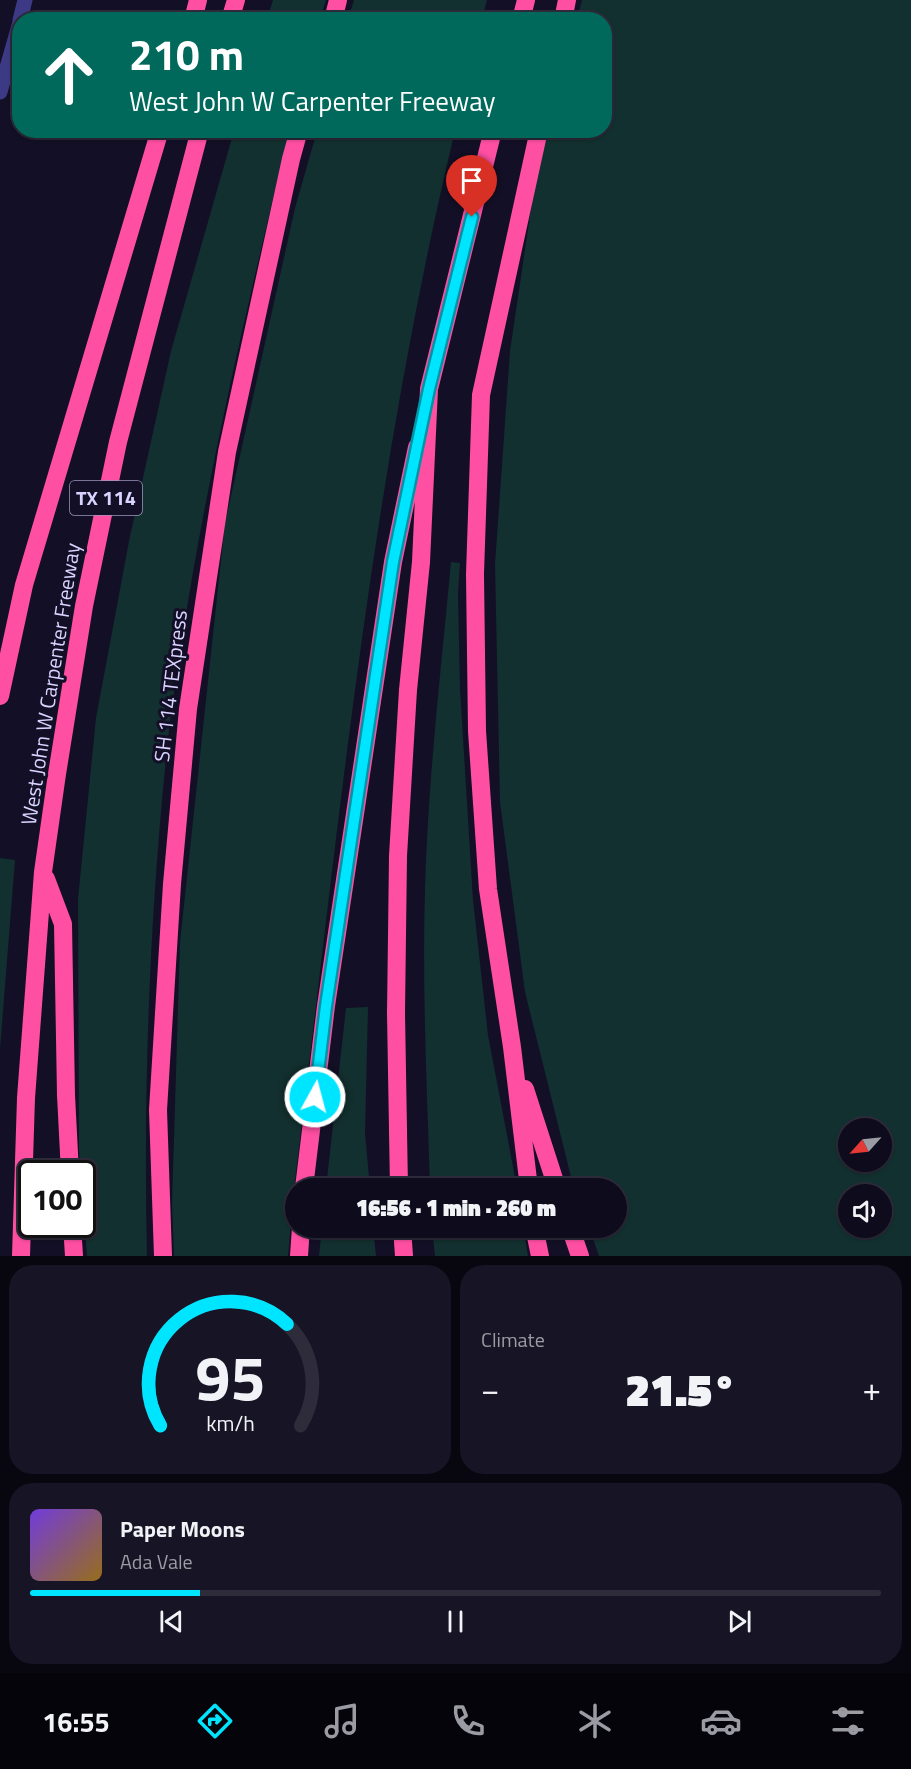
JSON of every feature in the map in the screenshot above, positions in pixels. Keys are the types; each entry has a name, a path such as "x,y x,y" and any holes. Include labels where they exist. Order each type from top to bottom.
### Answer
{"highway":[{"path":"0,696 24,585 158,138"},
{"name":"West John W Carpenter Freeway","path":"21,1256 26,1098 43,872 84,606 118,442 198,138"},
{"name":"SH 114 TEXpress","path":"163,1256 158,1110 172,884 188,709 227,452 297,138"},
{"path":"305,1178 326,1006 393,562 429,389 492,138"},
{"path":"528,1178 512,1047 488,889 477,731 475,574 481,395 537,138"},
{"path":"399,1178 396,1013 398,856 408,690 421,562 429,389"},
{"path":"43,872 63,924 70,1160"},
{"path":"512,1047 554,1178"},
{"path":"73,1238 74,1256"},
{"path":"299,1256 300,1238"},
{"path":"403,1238 404,1256"},
{"path":"536,1238 540,1256"},
{"path":"574,1238 580,1256"}],"lane":[{"path":"0,92 12,49"}],"green space":[{"path":"273,0 326,0 322,12 269,12"},
{"path":"354,0 487,0 484,12 350,12"},
{"path":"582,0 911,0 911,1256 599,1256 593,1238 627,1238 627,1178 571,1178 525,992 500,802 495,564 510,351 536,175 546,138 612,138 612,12 579,12"},
{"path":"232,138 287,138 244,321 204,512 170,719 157,861 149,993 146,1125 147,1256 87,1256 86,1238 96,1238 96,1160 80,1160 79,1150 78,899 96,718 129,541 171,351"},
{"path":"315,138 453,138 426,260 379,522 343,785 295,1178 285,1178 285,1238 290,1238 288,1256 174,1256 172,1204 180,942 225,523 295,208"},
{"path":"451,562 460,563 458,593 460,689 473,900 488,1035 515,1178 430,1178 424,926 432,765"},
{"path":"0,858 15,860 0,1049"},
{"path":"368,1007 365,1134 369,1178 327,1178 346,1008"},
{"path":"321,1238 374,1238 376,1256 319,1256"},
{"path":"433,1238 525,1238 528,1256 435,1256"}],"route":[{"path":"315,1097 326,1006 393,562 429,389 472,217"}]}
